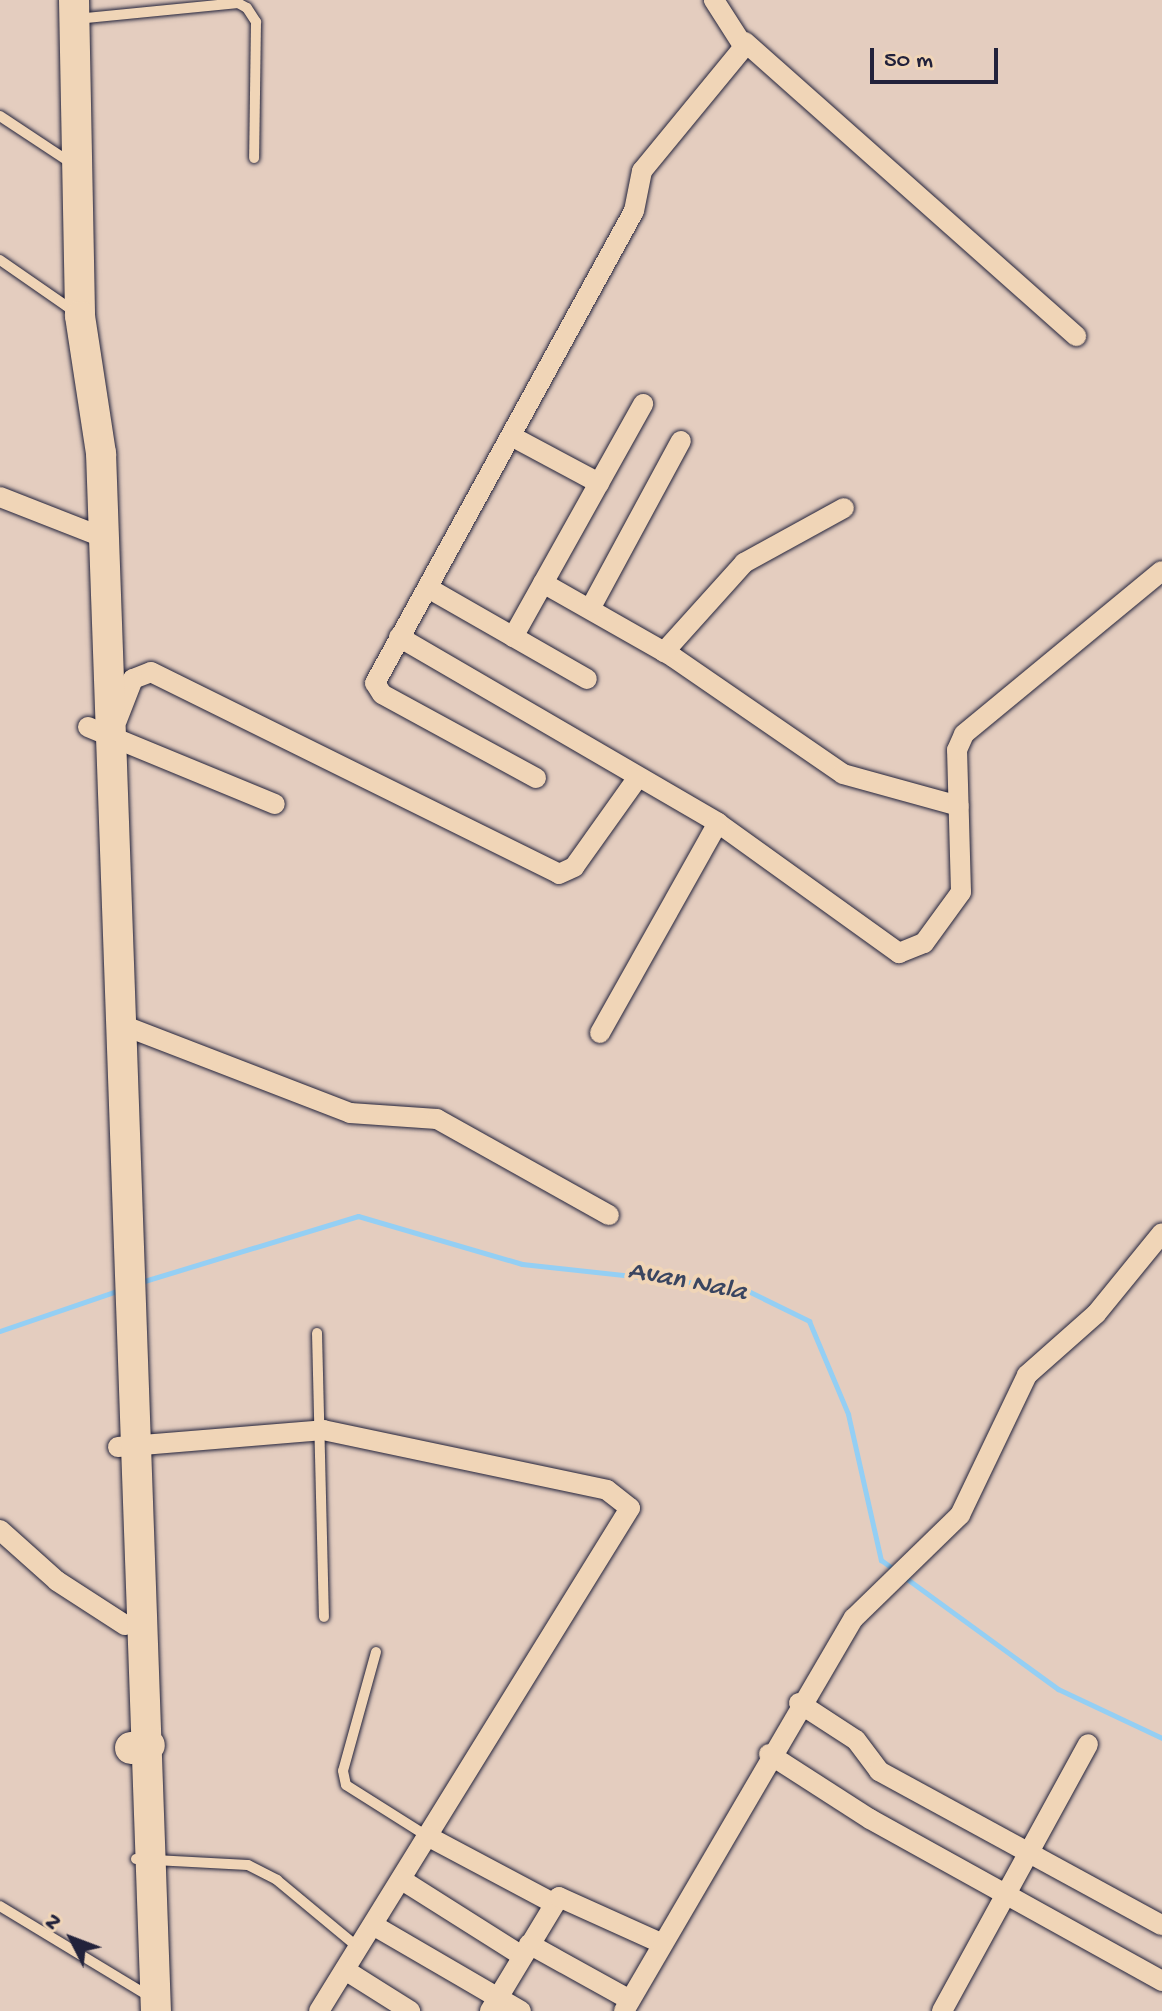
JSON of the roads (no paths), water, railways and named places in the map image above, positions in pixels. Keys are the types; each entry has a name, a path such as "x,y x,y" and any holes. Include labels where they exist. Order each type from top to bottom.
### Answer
{"main road":[{"path":"74,10 80,316 91,423 83,459 94,534 117,1023 117,1229"},
{"path":"103,731 117,1229 140,1746 147,2003"},
{"path":"126,1446 125,1625 140,1746"}],"street":[{"path":"714,0 745,42 1076,336"},
{"path":"536,778 382,694 375,683 511,436 595,273 634,211 649,159 745,42"},
{"path":"513,637 643,404"},
{"path":"511,436 599,483"},
{"path":"590,609 681,441"},
{"path":"0,497 94,534"},
{"path":"664,652 744,563 844,508"},
{"path":"399,637 636,780 718,823 899,953 924,943 959,898 957,750 964,734 1162,571"},
{"path":"543,583 664,652 843,774 959,806"},
{"path":"428,588 587,679"},
{"path":"275,804 103,731 127,688 151,672 559,874 574,867 636,780"},
{"path":"600,1033 718,823"},
{"path":"117,1023 350,1113 437,1119 609,1215"},
{"path":"402,1880 627,2005 799,1703 861,1608 960,1515 1027,1375 1096,1314 1162,1233"},
{"path":"126,1446 318,1430 607,1490 630,1508 319,2011"},
{"path":"0,1530 57,1581 125,1625"},
{"path":"799,1703 856,1740 879,1771 1026,1857 1162,1925"},
{"path":"942,2011 1088,1744"},
{"path":"769,1754 1162,1981"},
{"path":"429,1837 553,1903"},
{"path":"494,2005 553,1903 572,1897 661,1943"},
{"path":"373,1925 494,2005 521,2011"},
{"path":"345,1970 410,2011"}],"lane":[{"path":"74,10 238,3 247,8 256,22 254,158"},
{"path":"0,116 76,166"},
{"path":"0,260 80,316"},
{"path":"317,1333 324,1617"},
{"path":"376,1652 343,1771 346,1785 429,1837"},
{"path":"144,1859 248,1865 277,1880 359,1948"},
{"path":"0,1906 147,2003"}],"waterway":[{"name":"Avan Nala","path":"141,1282 358,1216 522,1264 742,1288 809,1321 848,1414 881,1560 895,1570"},
{"name":"Avan Nala","path":"0,1331 120,1290"},
{"name":"Avan Nala","path":"903,1576 1058,1689 1162,1738"}]}
